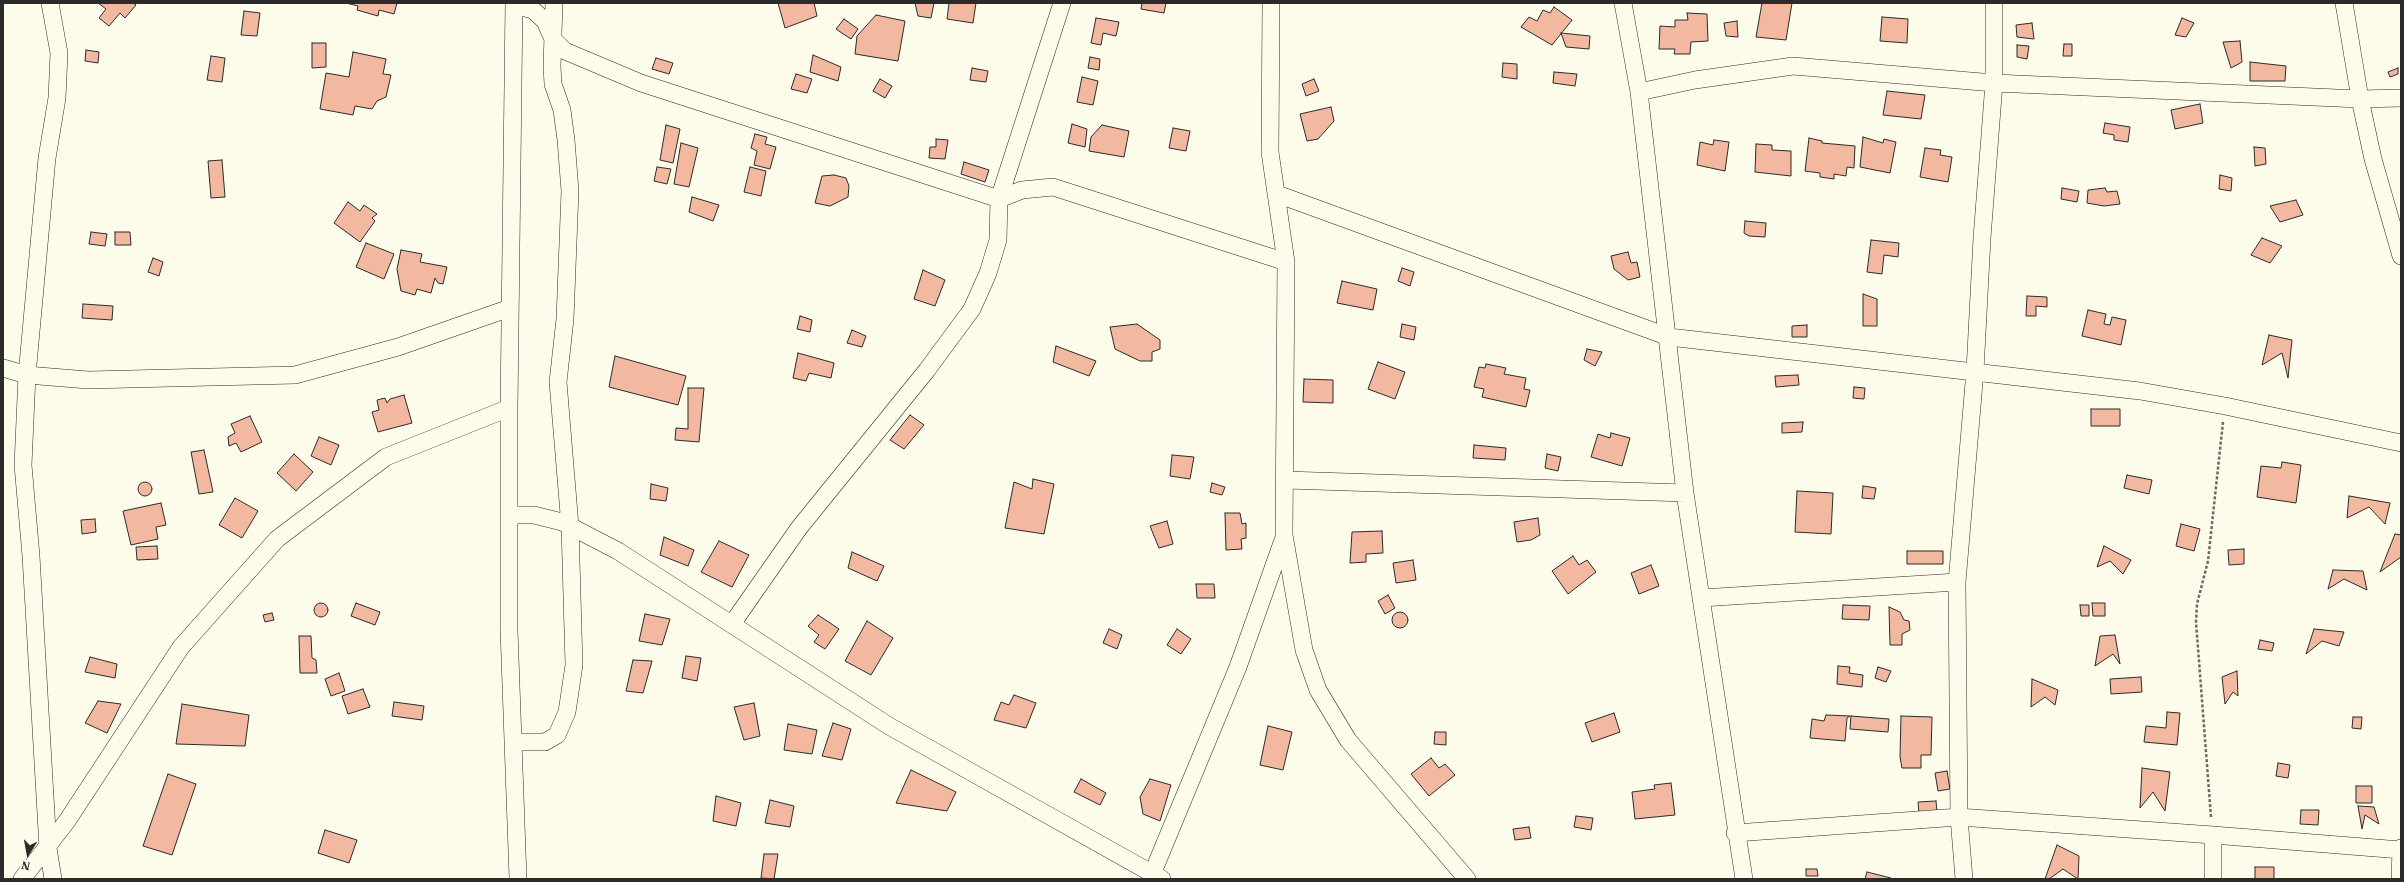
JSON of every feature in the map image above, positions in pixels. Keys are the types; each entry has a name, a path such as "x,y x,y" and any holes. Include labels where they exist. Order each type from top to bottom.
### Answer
{"street":[{"path":"50,3 59,53 57,98 47,158 27,375 23,465 31,556 48,848 52,879"},
{"path":"513,742 545,742 557,735 566,712 574,665 570,526 558,382 565,319 570,191 562,110 554,84 552,66 554,3"},
{"path":"732,624 799,528 928,370 972,309 988,273 998,240 999,199 1062,3"},
{"path":"1271,3 1270,152 1286,262 1286,480 1284,535 1304,650 1318,690 1348,740 1467,879"},
{"path":"1624,3 1639,92 1669,337 1685,493 1735,833 1744,879"},
{"path":"1964,879 1959,818 1957,582 1975,371 1982,238 1994,83 1994,3"},
{"path":"2344,3 2360,100 2373,159 2401,256"},
{"path":"518,879 509,630 509,408 514,4 533,10 545,21 554,39 565,51 641,83 999,199 1022,190 1053,187 1286,262"},
{"path":"1639,92 1695,80 1793,66 1994,83 2360,100 2401,98"},
{"path":"1277,194 1669,337 2140,391 2225,406 2401,443"},
{"path":"3,368 27,375 88,380 295,375 398,347 510,308"},
{"path":"22,879 48,848 181,647 277,539 386,457 509,408"},
{"path":"1286,480 1685,493"},
{"path":"510,515 534,515 570,526 618,551 889,726 1156,877 1238,666 1284,535"},
{"path":"1701,598 1957,582"},
{"path":"1735,833 1959,818 2212,835 2401,850 2400,879"},
{"path":"2212,835 2213,879"}],"path":[{"path":"2212,835 2196,622 2198,604 2208,561 2225,406"}],"building":[{"path":"98,3 133,3 136,5 125,18 120,13 109,26 99,18 106,9"},
{"path":"346,3 397,3 394,14 379,10 378,16 357,10 358,6"},
{"path":"778,3 814,3 817,16 785,28"},
{"path":"915,3 934,3 931,18 918,16"},
{"path":"949,3 976,3 973,23 947,19"},
{"path":"1142,3 1166,3 1164,13 1141,9"},
{"path":"1762,3 1792,3 1786,40 1756,37"},
{"path":"1554,7 1572,20 1552,45 1521,27 1529,17 1537,21 1543,10 1550,13"},
{"path":"244,11 260,13 257,36 241,35"},
{"path":"1687,13 1707,14 1708,41 1691,42 1690,54 1674,54 1675,49 1659,49 1660,26 1675,27 1675,20 1688,20"},
{"path":"876,15 905,21 898,61 855,54 857,36"},
{"path":"1882,17 1908,19 1907,43 1880,41"},
{"path":"1096,18 1119,22 1116,36 1103,33 1101,45 1091,43"},
{"path":"2182,18 2194,23 2186,37 2175,35"},
{"path":"844,19 858,29 851,39 836,29"},
{"path":"1737,21 1738,37 1726,36 1724,23"},
{"path":"2032,23 2034,39 2017,37 2016,25"},
{"path":"1561,33 1590,36 1589,49 1566,47"},
{"path":"2240,41 2242,62 2231,68 2223,42"},
{"path":"312,43 326,43 326,67 312,68"},
{"path":"2064,44 2072,44 2072,56 2063,56"},
{"path":"2017,45 2029,46 2027,59 2017,57"},
{"path":"86,50 99,52 98,63 85,61"},
{"path":"353,52 386,59 383,74 391,75 386,97 377,101 372,109 355,106 353,115 320,109 326,73 349,77"},
{"path":"813,55 841,67 838,81 810,72"},
{"path":"211,56 225,58 222,82 207,80"},
{"path":"1090,57 1100,59 1099,70 1088,68"},
{"path":"656,58 673,63 669,74 652,69"},
{"path":"2250,62 2286,66 2285,81 2250,81"},
{"path":"1503,63 1517,64 1517,79 1502,77"},
{"path":"972,68 988,71 986,82 970,80"},
{"path":"2398,68 2398,74 2390,77 2388,72"},
{"path":"1554,72 1577,74 1575,86 1553,83"},
{"path":"796,74 812,79 807,93 791,89"},
{"path":"1082,77 1098,81 1093,105 1077,102"},
{"path":"880,79 892,86 885,98 873,91"},
{"path":"1314,79 1319,91 1306,96 1302,84"},
{"path":"1887,91 1925,95 1921,119 1883,115"},
{"path":"2200,104 2203,123 2175,129 2171,110"},
{"path":"1331,107 1334,121 1318,139 1307,141 1300,114"},
{"path":"2105,123 2130,127 2128,142 2114,140 2114,135 2103,133"},
{"path":"1072,124 1087,129 1085,147 1068,143"},
{"path":"666,125 680,129 673,163 660,160"},
{"path":"1102,125 1129,131 1124,157 1089,151 1091,137"},
{"path":"1173,128 1190,131 1186,151 1169,148"},
{"path":"755,134 767,137 765,144 776,147 770,169 754,165 757,151 751,148"},
{"path":"1863,137 1883,143 1884,139 1896,142 1890,173 1860,167"},
{"path":"1809,138 1822,141 1822,143 1855,146 1854,168 1847,167 1846,176 1834,174 1834,179 1820,177 1820,173 1805,171"},
{"path":"936,139 948,140 945,159 929,158 930,147 936,147"},
{"path":"1714,140 1729,142 1725,171 1697,165 1700,142 1713,145"},
{"path":"681,143 698,148 689,187 674,184"},
{"path":"1756,144 1772,145 1772,150 1791,151 1791,176 1755,172"},
{"path":"2254,147 2265,148 2266,164 2255,166"},
{"path":"1925,148 1941,150 1940,155 1952,157 1948,182 1920,177"},
{"path":"222,160 225,197 211,198 208,161"},
{"path":"964,162 989,170 985,182 961,174"},
{"path":"657,167 671,169 667,184 654,181"},
{"path":"750,167 766,171 761,196 744,192"},
{"path":"834,175 846,178 849,186 848,197 830,206 815,203 822,176"},
{"path":"2220,175 2232,178 2231,191 2219,189"},
{"path":"2062,188 2079,191 2077,202 2061,199"},
{"path":"2105,188 2107,192 2117,191 2120,204 2104,206 2087,203 2088,190"},
{"path":"692,197 719,205 713,221 689,212"},
{"path":"2296,200 2303,215 2280,222 2270,206"},
{"path":"348,202 360,211 364,205 377,214 372,218 375,221 360,242 334,223"},
{"path":"1745,221 1766,223 1765,237 1749,236 1744,233"},
{"path":"91,232 107,234 105,246 89,244"},
{"path":"115,232 130,232 131,245 115,245"},
{"path":"2262,238 2282,246 2270,263 2251,255"},
{"path":"1871,240 1899,243 1898,257 1884,255 1882,274 1867,272"},
{"path":"366,243 394,254 384,279 356,267"},
{"path":"401,250 422,254 420,262 447,267 443,284 438,283 435,278 431,293 417,289 415,295 401,291 397,269"},
{"path":"1628,252 1631,263 1637,262 1640,277 1628,280 1614,269 1611,256"},
{"path":"153,258 163,262 159,276 148,272"},
{"path":"1402,268 1414,272 1410,286 1398,281"},
{"path":"923,270 945,280 935,306 914,299"},
{"path":"1342,281 1377,289 1373,310 1337,303"},
{"path":"1863,294 1877,299 1877,326 1863,326"},
{"path":"2027,296 2047,297 2047,307 2036,306 2036,316 2026,316"},
{"path":"83,304 113,306 112,320 82,318"},
{"path":"2088,310 2106,314 2104,324 2110,325 2112,317 2126,320 2121,345 2082,336"},
{"path":"800,316 812,320 810,332 797,329"},
{"path":"1137,324 1160,340 1160,349 1152,352 1152,361 1140,361 1115,349 1110,327"},
{"path":"1402,324 1416,327 1414,340 1400,337"},
{"path":"1807,325 1807,337 1792,337 1792,326"},
{"path":"852,330 866,336 862,347 847,343"},
{"path":"2269,335 2292,340 2288,378 2282,353 2262,365"},
{"path":"1056,346 1096,361 1089,376 1053,362"},
{"path":"1587,349 1602,352 1595,366 1584,360"},
{"path":"798,353 834,363 831,378 809,373 806,381 793,378"},
{"path":"615,356 686,376 678,405 609,387"},
{"path":"1378,362 1405,372 1395,399 1368,389"},
{"path":"1486,364 1506,368 1504,374 1526,378 1524,389 1530,390 1526,407 1482,397 1484,389 1474,387 1479,367 1485,368"},
{"path":"1798,375 1799,385 1776,387 1775,376"},
{"path":"1304,379 1333,380 1333,403 1303,402"},
{"path":"1854,387 1865,388 1864,399 1853,398"},
{"path":"688,388 704,388 699,442 675,440 676,428 688,429"},
{"path":"404,395 412,423 378,432 372,412 379,410 377,400 385,398 387,403 390,399"},
{"path":"2091,409 2120,409 2120,426 2091,426"},
{"path":"910,415 924,425 904,449 890,440"},
{"path":"250,416 262,442 241,452 236,443 229,446 228,437 235,433 231,424"},
{"path":"1803,422 1802,432 1782,433 1782,423"},
{"path":"1611,433 1630,438 1622,466 1591,457 1598,434 1610,438"},
{"path":"319,437 339,445 331,465 311,456"},
{"path":"1474,445 1506,448 1505,460 1473,458"},
{"path":"204,450 213,492 199,494 191,452"},
{"path":"294,454 313,472 296,491 277,473"},
{"path":"1547,454 1561,457 1558,471 1545,468"},
{"path":"1172,455 1194,457 1190,479 1170,476"},
{"path":"2282,462 2301,465 2296,503 2257,497 2261,466 2281,468"},
{"path":"2127,475 2152,480 2149,494 2124,488"},
{"path":"1033,479 1054,484 1044,534 1005,528 1014,482 1032,489"},
{"path":"142,482 148,482 152,486 152,492 148,496 142,496 138,492 138,486"},
{"path":"1212,483 1225,487 1222,495 1210,492"},
{"path":"651,484 668,488 666,501 650,499"},
{"path":"1863,486 1876,488 1874,499 1862,498"},
{"path":"1797,491 1833,493 1831,534 1795,532"},
{"path":"2349,496 2390,503 2385,524 2369,507 2347,518"},
{"path":"235,498 258,511 242,538 219,525"},
{"path":"161,503 166,525 156,527 158,539 131,545 123,511"},
{"path":"1225,513 1240,513 1242,524 1246,523 1246,538 1241,539 1242,549 1226,550"},
{"path":"1538,518 1540,535 1531,540 1517,542 1514,522"},
{"path":"95,519 96,532 82,534 81,520"},
{"path":"1167,521 1173,544 1159,548 1150,526"},
{"path":"2181,524 2200,529 2194,551 2176,546"},
{"path":"1382,531 1383,553 1366,554 1366,562 1350,563 1352,532"},
{"path":"2395,534 2401,535 2401,557 2380,572"},
{"path":"664,537 694,550 688,566 660,555"},
{"path":"719,541 749,555 732,587 701,572"},
{"path":"157,546 158,559 137,560 136,547"},
{"path":"2104,546 2131,560 2123,574 2110,561 2097,567"},
{"path":"2244,549 2244,564 2229,565 2228,550"},
{"path":"1907,551 1943,551 1943,564 1907,564"},
{"path":"852,552 884,566 877,581 848,568"},
{"path":"1573,556 1579,565 1587,560 1596,572 1568,594 1552,571"},
{"path":"1413,560 1416,580 1396,583 1393,563"},
{"path":"1651,565 1659,586 1639,594 1631,573"},
{"path":"2333,570 2363,571 2367,590 2344,579 2328,589"},
{"path":"1196,584 1214,584 1215,598 1197,598"},
{"path":"1388,595 1395,608 1385,614 1378,601"},
{"path":"318,603 324,603 328,607 328,613 324,617 318,617 314,613 314,607"},
{"path":"356,603 380,612 375,625 351,616"},
{"path":"2092,603 2105,603 2105,616 2093,616"},
{"path":"1843,605 1870,606 1869,620 1842,619"},
{"path":"2080,605 2089,605 2089,616 2081,616"},
{"path":"1889,607 1900,612 1904,620 1909,621 1910,630 1902,634 1902,645 1890,645"},
{"path":"1400,612 1407,617 1408,620 1403,627 1400,628 1393,623 1392,620 1397,613"},
{"path":"272,613 274,620 265,622 263,615"},
{"path":"645,614 670,619 662,645 639,641"},
{"path":"818,615 839,629 825,649 814,642 819,635 808,626"},
{"path":"867,621 893,638 871,675 845,661"},
{"path":"1109,629 1122,635 1117,649 1103,643"},
{"path":"1177,629 1191,639 1181,654 1167,645"},
{"path":"2314,629 2344,632 2339,646 2322,641 2306,654"},
{"path":"2115,635 2120,664 2113,654 2095,666 2100,636"},
{"path":"299,636 311,636 312,658 316,660 317,673 300,673"},
{"path":"2260,640 2274,643 2272,651 2258,649"},
{"path":"686,656 701,658 697,681 682,678"},
{"path":"90,657 117,664 115,678 85,672"},
{"path":"633,660 652,661 643,693 626,691"},
{"path":"1838,666 1850,667 1849,673 1863,675 1862,687 1837,684"},
{"path":"1878,667 1891,671 1886,682 1875,678"},
{"path":"2237,671 2238,696 2233,692 2225,704 2222,677"},
{"path":"339,673 345,691 331,696 325,679"},
{"path":"2141,677 2142,692 2111,694 2110,679"},
{"path":"2032,679 2058,690 2055,705 2045,697 2031,707"},
{"path":"363,689 370,707 348,714 342,696"},
{"path":"1014,695 1036,703 1026,728 994,720 1001,702 1009,705"},
{"path":"98,701 121,704 107,733 85,723"},
{"path":"394,702 424,706 422,720 392,716"},
{"path":"754,703 760,736 744,740 734,707"},
{"path":"182,704 249,715 245,746 176,744"},
{"path":"2167,712 2180,713 2177,745 2144,742 2146,726 2166,728"},
{"path":"1614,713 1620,732 1592,742 1585,723"},
{"path":"1826,715 1850,716 1847,718 1845,741 1810,738 1812,719 1824,721"},
{"path":"1851,716 1889,719 1888,732 1850,729"},
{"path":"1901,716 1932,717 1931,755 1921,755 1921,768 1902,768 1900,757"},
{"path":"2353,717 2362,717 2361,729 2352,728"},
{"path":"833,723 851,729 842,760 822,756"},
{"path":"788,724 817,730 812,754 784,750"},
{"path":"1268,726 1292,732 1283,770 1260,765"},
{"path":"1435,732 1446,732 1446,745 1434,744"},
{"path":"1431,758 1439,768 1445,764 1455,775 1429,796 1411,774"},
{"path":"2278,763 2290,765 2288,778 2276,776"},
{"path":"2142,768 2170,772 2165,811 2153,792 2140,808"},
{"path":"911,770 956,792 947,811 896,803"},
{"path":"1947,771 1950,789 1938,791 1935,773"},
{"path":"168,774 196,784 172,855 143,846"},
{"path":"1081,779 1106,793 1100,805 1074,792"},
{"path":"1150,779 1171,785 1160,821 1143,814 1140,797"},
{"path":"1671,783 1675,815 1635,819 1632,792 1655,789 1654,785"},
{"path":"2356,786 2372,786 2372,803 2356,803"},
{"path":"716,796 741,803 736,826 713,821"},
{"path":"770,800 794,806 790,827 765,823"},
{"path":"1936,801 1937,812 1919,814 1918,802"},
{"path":"2358,806 2374,807 2379,824 2365,815 2362,829"},
{"path":"2301,810 2319,810 2318,825 2300,824"},
{"path":"1576,816 1593,818 1591,830 1574,827"},
{"path":"1529,827 1531,838 1515,840 1513,829"},
{"path":"325,830 357,840 349,863 318,853"},
{"path":"2057,845 2079,856 2078,879 2063,869 2049,879 2045,879"},
{"path":"764,854 778,854 774,879 761,878"},
{"path":"2255,867 2274,867 2274,879 2255,879"},
{"path":"1806,869 1817,869 1818,876 1806,876"},
{"path":"1867,872 1891,878 1891,879 1865,879"}]}
